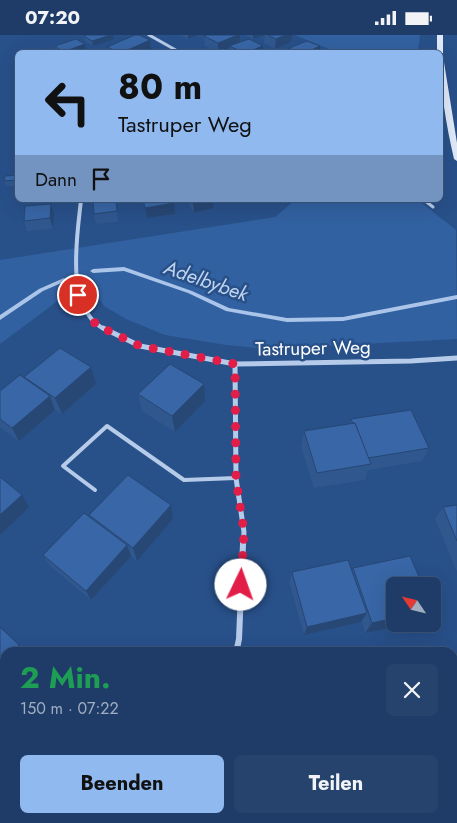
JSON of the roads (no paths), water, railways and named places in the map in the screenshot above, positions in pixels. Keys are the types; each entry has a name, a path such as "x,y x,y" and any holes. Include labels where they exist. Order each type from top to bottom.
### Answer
{"main road":[{"path":"440,35 440,50"},
{"path":"443,76 449,121 457,159"}],"street":[{"path":"149,35 176,50"},
{"name":"Tastruper Weg","path":"81,202 76,245 78,295 96,325 140,346 235,364 411,361 457,358"},
{"path":"235,364 236,479 244,532 237,647"}],"lane":[{"path":"427,202 434,207"},
{"path":"95,490 63,466 107,426 184,480 236,479"}],"waterway":[{"name":"Adelbybek","path":"93,271 124,269 190,292 228,310 287,320 343,319 457,297"},
{"name":"Adelbybek","path":"0,318 41,290 64,280"}]}
